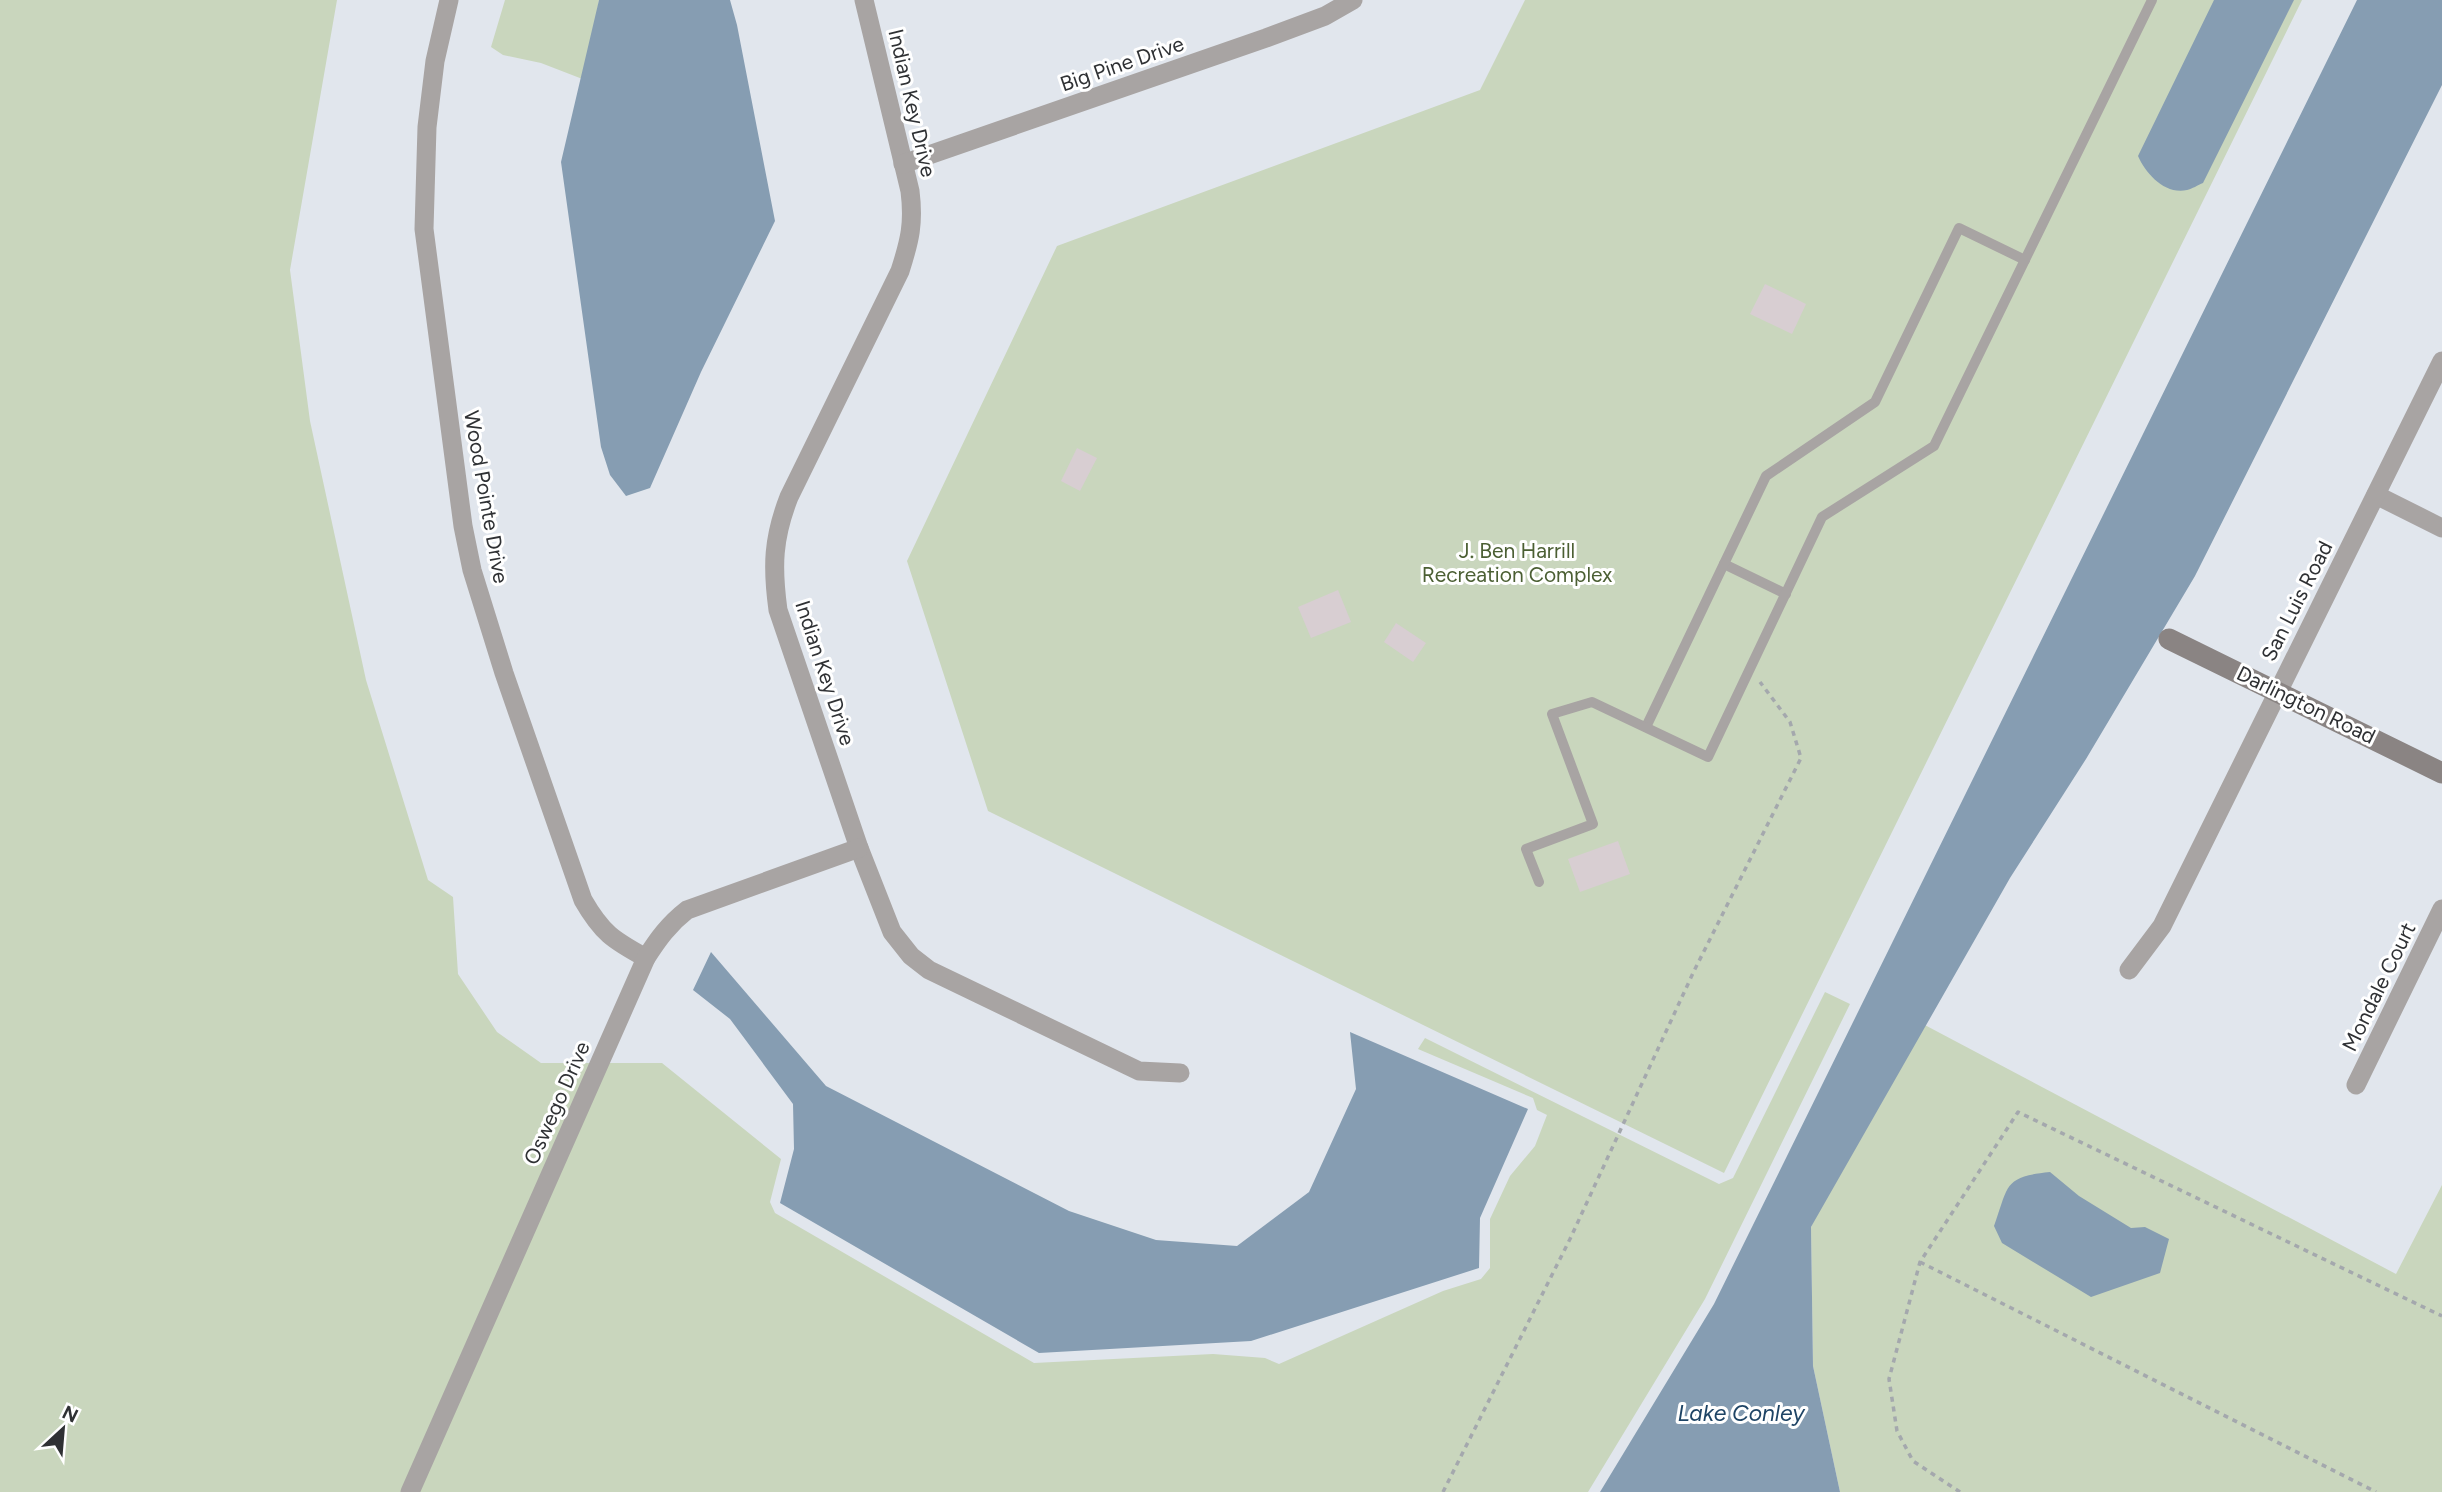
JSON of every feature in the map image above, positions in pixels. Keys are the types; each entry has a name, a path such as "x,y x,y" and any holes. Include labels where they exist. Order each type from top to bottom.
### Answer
{"street":[{"name":"Wood Pointe Drive","path":"449,0 435,61 427,127 424,229 463,526 472,570 500,660 583,900 596,923 612,940 646,958"},
{"name":"Indian Key Drive","path":"864,0 903,164 913,217 910,241 895,279 789,496 780,521 775,544 774,575 778,610 859,848 892,932 911,956 929,970 1139,1071 1180,1073"},
{"name":"Big Pine Drive","path":"903,164 1266,38 1325,16 1353,0"},
{"name":"San Luis Road","path":"2129,970 2162,926 2442,361"},
{"path":"2376,495 2442,528"},
{"name":"Darlington Road","path":"2169,639 2442,773"},
{"name":"Oswego Drive","path":"410,1492 646,958 670,923 687,910 859,848"},
{"name":"Mondale Court","path":"2356,1086 2442,909"}],"lane":[{"path":"1539,882 1526,849 1593,824 1552,714 1592,702 1708,757 1822,517 1934,446 2152,0"},
{"path":"1646,727 1766,476 1875,402 1959,228 2025,260"},
{"path":"1724,564 1786,594"}],"path":[{"path":"1443,1492 1570,1239 1695,971 1801,758 1790,722 1750,668"},
{"path":"1960,1492 1913,1461 1897,1431 1889,1379 1920,1262 2018,1112 2442,1316"},
{"path":"1920,1262 2376,1492"}],"green space":[{"path":"0,0 337,0 290,270 310,421 366,680 428,880 453,897 458,974 497,1032 541,1063 662,1063 781,1159 770,1202 775,1213 1034,1363 1213,1354 1265,1358 1279,1364 1443,1291 1481,1279 1490,1268 1490,1219 1510,1176 1535,1146 1547,1115 1537,1110 1533,1098 1418,1049 1425,1038 1719,1184 1733,1178 1825,992 1850,1004 1705,1299 1588,1492 0,1492"},
{"path":"505,0 599,0 585,80 541,63 503,55 491,47"},
{"name":"J. Ben Harrill Recreation Complex","path":"1525,0 2302,0 1724,1173 988,811 907,561 1057,246 1480,90"},
{"path":"1904,1014 2396,1274 2442,1185 2442,1492 1840,1492 1813,1366 1811,1227"}],"water":[{"path":"599,0 730,0 775,221 701,372 650,488 626,496 610,475 601,447 561,162"},
{"path":"2214,0 2294,0 2203,183 2179,191 2157,182 2138,156"},
{"name":"Lake Conley","path":"2357,0 2442,0 2442,85 2195,576 2086,759 2010,878 1811,1227 1813,1366 1840,1492 1600,1492 1714,1304"},
{"path":"711,952 826,1086 1069,1211 1156,1240 1237,1246 1309,1192 1356,1089 1350,1032 1528,1109 1480,1218 1479,1268 1251,1341 1039,1353 780,1203 794,1149 793,1104 730,1019 693,990"},
{"path":"2050,1172 2079,1196 2131,1228 2145,1227 2169,1239 2160,1273 2091,1297 2002,1243 1994,1226 2010,1186 2024,1177"}],"building":[{"path":"1765,284 1806,304 1792,334 1750,314"},
{"path":"1077,448 1097,458 1080,491 1061,481"},
{"path":"1338,590 1351,622 1311,638 1298,607"},
{"path":"1396,623 1426,643 1413,662 1384,642"},
{"path":"1618,841 1630,874 1580,892 1568,859"}]}
